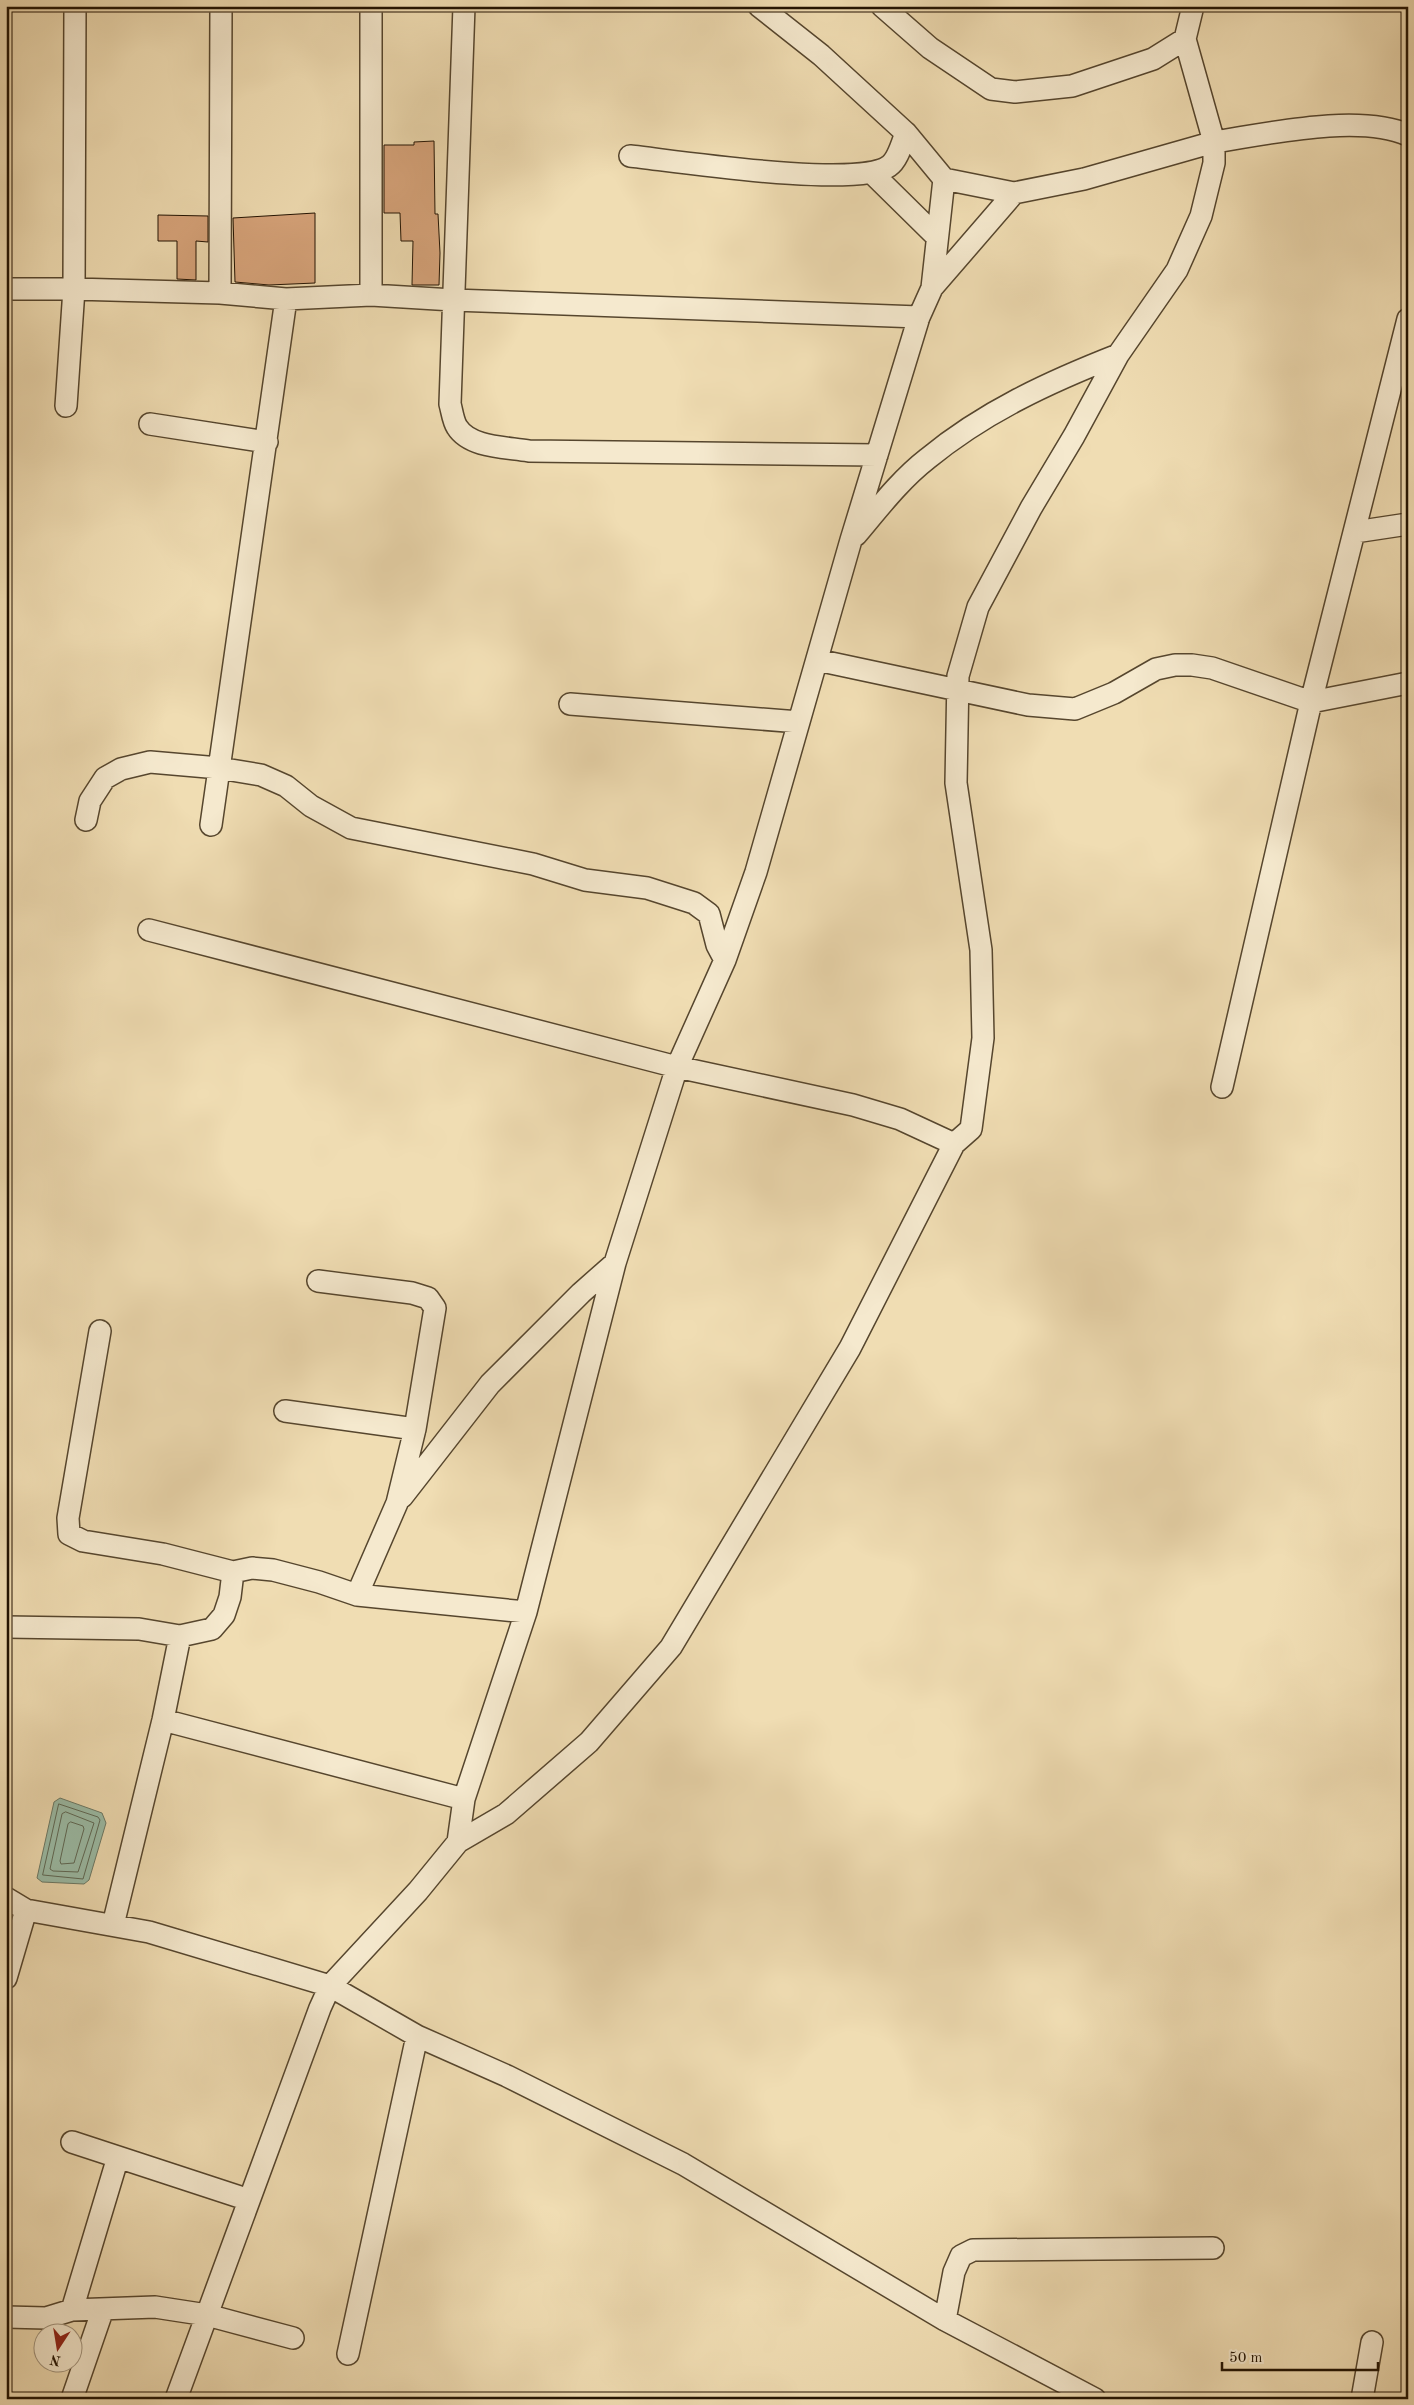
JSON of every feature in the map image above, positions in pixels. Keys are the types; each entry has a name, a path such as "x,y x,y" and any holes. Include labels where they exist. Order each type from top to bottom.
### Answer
{"street":[{"path":"66,406 74,289 75,6"},
{"path":"220,293 221,6"},
{"path":"370,6 372,295"},
{"path":"464,6 450,404 456,426 468,438 487,444 529,451 877,455"},
{"path":"759,6 821,55 906,133 944,179 1014,193 1084,179 1214,142 1300,129 1363,126 1408,135"},
{"path":"882,6 930,48 991,89 1015,92 1072,86 1153,59 1185,39"},
{"path":"176,2399 320,2008 330,1986 418,1891 458,1842 506,1814 589,1742 672,1647 850,1348 954,1144 970,1129 982,1038 981,950 956,783 958,676 978,607 1118,355 1177,270 1201,216 1214,163 1214,142 1185,39 1193,6"},
{"path":"630,156 803,175 873,174 890,166 900,149 906,133"},
{"path":"873,174 937,237"},
{"path":"932,288 944,179"},
{"path":"458,1842 464,1799 526,1612 615,1263 677,1067 725,960 756,872 851,540 919,317 932,288 1014,193"},
{"path":"6,289 220,293 286,299 372,295 454,300 919,317"},
{"path":"211,825 286,299"},
{"path":"1222,1087 1311,702 1408,319"},
{"path":"851,540 926,460 988,414 1074,372 1118,355"},
{"path":"150,424 267,442"},
{"path":"1355,532 1408,524"},
{"path":"817,660 1028,705 1075,709 1114,693 1156,670 1175,665 1212,668 1311,702 1408,683"},
{"path":"570,704 799,722"},
{"path":"86,820 90,801 105,778 121,769 150,762 219,768 261,775 286,786 311,806 351,828 533,864 585,880 647,888 694,903 710,914 717,945 725,960"},
{"path":"149,930 677,1067 853,1105 900,1119 954,1144"},
{"path":"397,1503 490,1384 581,1293 615,1263"},
{"path":"318,1281 412,1293 428,1298 435,1308 415,1429 397,1503 356,1595"},
{"path":"100,1332 68,1518 69,1534 83,1541 163,1554 233,1572 252,1568 273,1570 319,1582 356,1595 526,1612"},
{"path":"285,1411 415,1429"},
{"path":"6,1627 139,1629 180,1636 212,1629 224,1615 230,1597 233,1572"},
{"path":"113,1925 163,1720 180,1636"},
{"path":"163,1720 464,1799"},
{"path":"6,1898 26,1910 149,1932 330,1986 417,2036 507,2076 684,2164 945,2320 1095,2399"},
{"path":"6,1978 26,1910"},
{"path":"348,2354 417,2036"},
{"path":"72,2142 249,2200"},
{"path":"72,2310 118,2157"},
{"path":"945,2320 954,2272 960,2256 973,2250 1212,2248"},
{"path":"6,2317 46,2318 72,2310 155,2308 207,2315 293,2338"},
{"path":"72,2399 103,2309"},
{"path":"1362,2399 1372,2342"}],"water":[{"path":"60,1798 102,1813 106,1823 89,1880 84,1884 42,1882 37,1878 54,1802"}],"building":[{"path":"434,141 435,214 438,214 440,253 439,285 412,285 413,241 401,241 400,213 384,213 384,145 414,145 414,142"},
{"path":"315,213 315,283 269,285 235,282 233,218"},
{"path":"158,215 208,216 208,242 196,241 196,280 177,279 177,241 158,241"}]}
